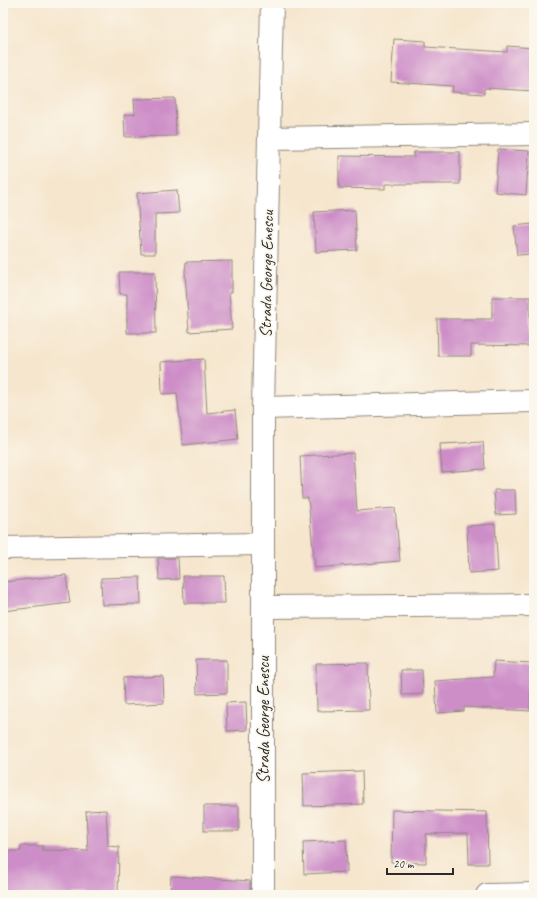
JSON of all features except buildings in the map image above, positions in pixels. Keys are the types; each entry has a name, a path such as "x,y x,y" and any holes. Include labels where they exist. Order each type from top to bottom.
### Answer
{"street":[{"name":"Strada George Enescu","path":"263,895 263,408 272,3"},
{"path":"269,138 534,134"},
{"path":"263,408 534,401"},
{"path":"3,548 262,544"},
{"path":"263,608 534,605"},
{"path":"487,895 534,894"}]}
